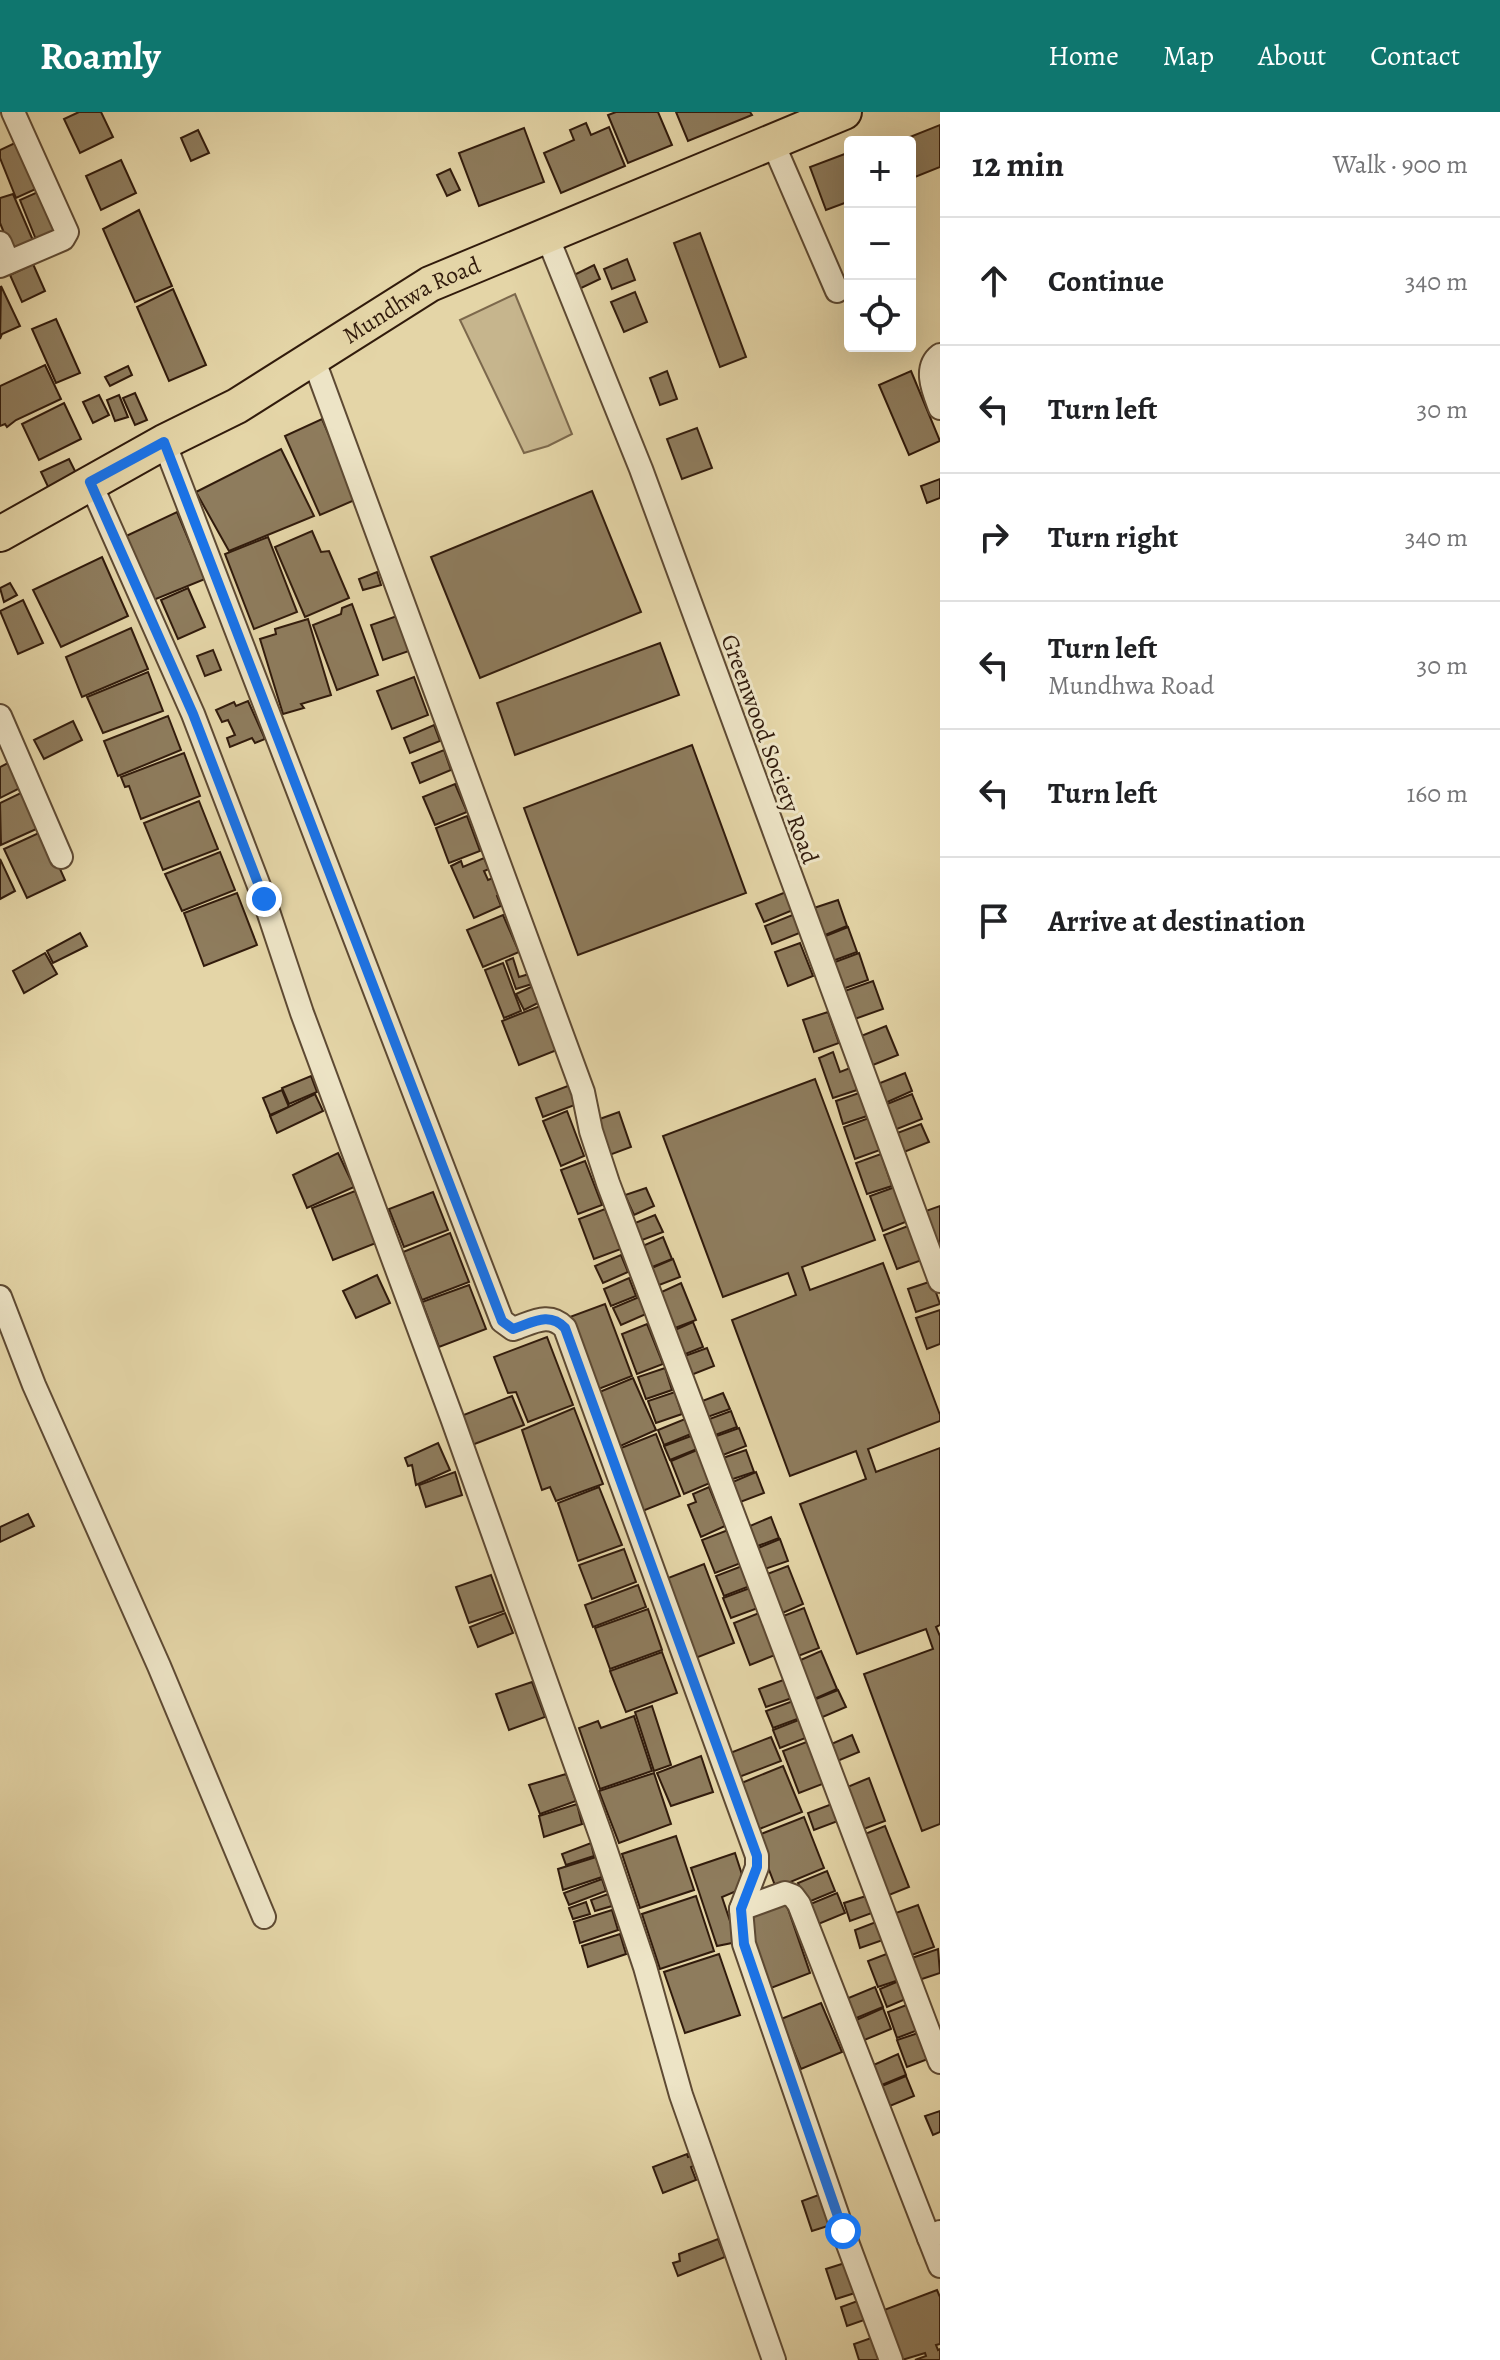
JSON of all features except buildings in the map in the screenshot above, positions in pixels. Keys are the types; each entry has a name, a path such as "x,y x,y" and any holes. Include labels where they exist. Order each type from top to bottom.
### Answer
{"main road":[{"name":"Mundhwa Road","path":"0,534 164,442 237,406 430,284 844,112"}],"street":[{"path":"3,257 63,239 67,232 13,112"},
{"path":"772,141 837,291"},
{"name":"Greenwood Society Road","path":"547,236 641,469 940,1281"},
{"path":"940,355 934,359 930,370 940,408"},
{"path":"313,358 583,1092 591,1131 608,1183 940,2062"},
{"path":"164,442 502,1321 513,1329 547,1318 557,1320 565,1328 757,1856 757,1867 741,1909 744,1944 891,2360"},
{"path":"90,482 193,714 264,899 302,1013 591,1806 645,1967 681,2095 774,2360"},
{"path":"0,716 61,857"},
{"path":"0,1297 34,1385 159,1666 264,1917"},
{"path":"741,1909 785,1893 793,1896 799,1904 934,2235 940,2266"}],"shaded area":[{"path":"515,294 572,434 524,453 460,320"}],"route":[{"path":"264,899 193,714 90,482 164,442 502,1321 513,1329 547,1318 557,1320 565,1328 757,1856 757,1867 741,1909 744,1944 843,2231"}]}
